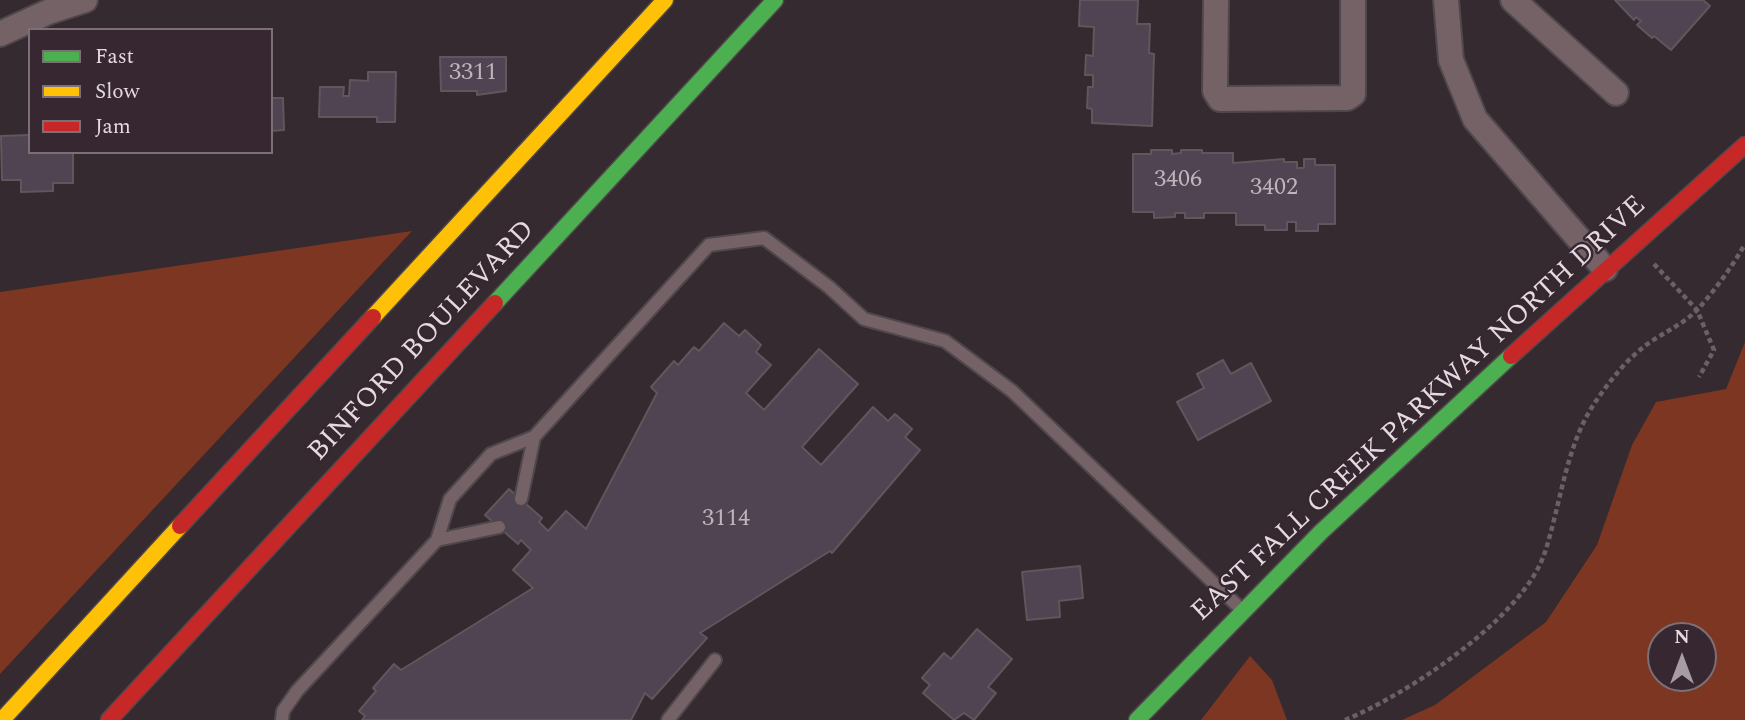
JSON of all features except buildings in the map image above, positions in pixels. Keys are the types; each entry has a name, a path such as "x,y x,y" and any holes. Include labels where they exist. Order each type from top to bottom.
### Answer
{"main road":[{"name":"BINFORD BOULEVARD","path":"2,720 664,0"},
{"name":"BINFORD BOULEVARD","path":"109,720 775,0"},
{"name":"EAST FALL CREEK PARKWAY NORTH DRIVE","path":"1137,720 1321,532 1605,269 1745,145"}],"street":[{"path":"0,34 48,12 85,0"},
{"path":"1216,0 1215,91 1220,99 1347,98 1353,94 1353,0"},
{"path":"1446,0 1451,61 1475,119 1605,269"},
{"path":"1513,0 1616,93"}],"lane":[{"path":"282,720 283,711 297,691 437,540 450,499 491,454 534,437 709,245 764,238 829,287 864,319 945,341 1012,391 1242,610"},
{"path":"521,499 534,437"},
{"path":"437,540 499,527"},
{"path":"668,720 715,660"}],"path":[{"path":"1634,243 1697,310 1714,350 1699,377"},
{"path":"1345,720 1398,693 1463,651 1503,613 1545,555 1567,468 1594,404 1619,370 1643,347 1697,310 1745,244"}],"shaded area":[{"path":"412,231 0,674 0,292"},
{"path":"1745,342 1745,720 1402,720 1435,705 1546,622 1597,545 1632,445 1656,402 1726,389"},
{"path":"1250,656 1272,680 1287,720 1201,720"}],"traffic: fast":[{"path":"495,303 775,0"},
{"path":"1137,720 1321,532 1511,356"}],"traffic: slow":[{"path":"373,317 665,0"},
{"path":"2,720 180,526"}],"traffic: jam":[{"path":"1511,356 1745,145"},
{"path":"109,720 495,303"},
{"path":"180,526 373,317"}]}
